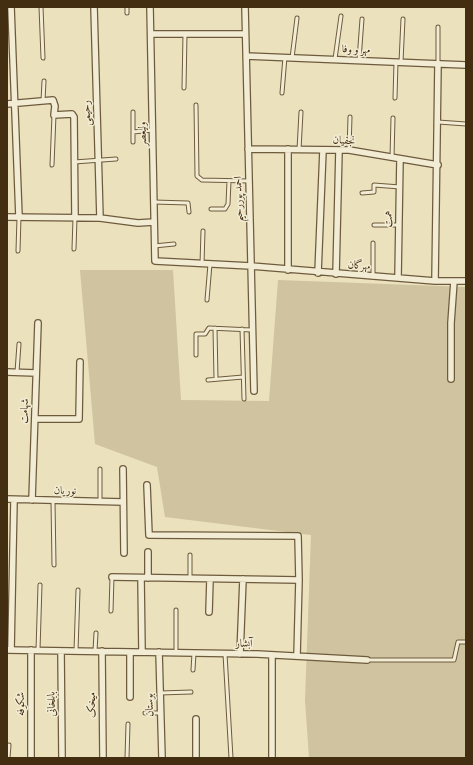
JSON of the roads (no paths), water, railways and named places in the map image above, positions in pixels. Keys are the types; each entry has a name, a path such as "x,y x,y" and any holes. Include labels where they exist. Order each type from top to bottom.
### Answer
{"street":[{"path":"11,7 19,217"},
{"name":"رحیمی","path":"94,7 100,218"},
{"name":"ولیعصر","path":"150,7 154,261"},
{"name":"احمد پوررحیم","path":"245,7 254,391"},
{"path":"151,34 245,34"},
{"name":"مهر و وفا","path":"246,56 466,65"},
{"path":"435,281 438,164 438,64"},
{"path":"7,104 53,100 55,106 54,115 72,114 74,117 75,218"},
{"name":"نجفیان","path":"248,149 349,150 392,158 438,164"},
{"path":"288,149 288,270"},
{"path":"318,273 323,150"},
{"path":"336,274 339,150"},
{"name":"همت","path":"398,278 400,159"},
{"path":"7,217 100,218 138,223 154,222"},
{"name":"مهرگان","path":"154,261 251,266 318,273 435,281 466,281"},
{"path":"451,379 451,323 454,281"},
{"name":"شهامت","path":"32,500 38,323"},
{"path":"35,418 78,419 80,362"},
{"path":"7,372 36,373"},
{"path":"122,469 124,553"},
{"path":"147,485 149,535 298,536 299,580 297,656"},
{"name":"نوریان","path":"7,499 123,502"},
{"path":"9,650 14,500"},
{"path":"148,552 148,578"},
{"path":"112,577 299,580"},
{"path":"142,578 142,652"},
{"path":"209,612 210,579"},
{"path":"240,654 243,579"},
{"name":"آبشار","path":"9,650 225,653 367,660"},
{"name":"شکوفه","path":"31,650 31,758"},
{"name":"بابلخانی","path":"61,650 62,758"},
{"name":"میخک","path":"102,651 103,758"},
{"path":"130,652 130,697"},
{"name":"بوستان","path":"159,652 162,758"},
{"path":"272,655 272,758"},
{"path":"196,719 196,758"}],"lane":[{"path":"41,7 43,58"},
{"path":"127,7 127,13"},
{"path":"335,59 341,16"},
{"path":"292,58 297,18"},
{"path":"359,60 362,19"},
{"path":"395,98 403,19"},
{"path":"438,27 438,64"},
{"path":"184,88 185,34"},
{"path":"282,93 285,57"},
{"path":"43,101 44,81"},
{"path":"196,105 197,176 202,180 249,181"},
{"path":"132,112 133,142"},
{"path":"299,150 301,112"},
{"path":"52,165 54,115"},
{"path":"349,150 350,117"},
{"path":"392,158 394,118"},
{"path":"438,122 466,124"},
{"path":"133,132 152,130"},
{"path":"74,162 116,159"},
{"path":"211,209 225,209 228,204 229,181"},
{"path":"362,193 374,192 374,185 400,187"},
{"path":"154,202 188,203 189,212"},
{"path":"18,250 19,217"},
{"path":"74,249 75,218"},
{"path":"374,225 399,225"},
{"path":"202,264 203,231"},
{"path":"373,243 373,277"},
{"path":"154,246 174,244"},
{"path":"207,300 210,264"},
{"path":"196,355 196,334 204,334 209,328 252,330"},
{"path":"215,328 216,379"},
{"path":"242,329 244,399"},
{"path":"17,372 19,344"},
{"path":"208,380 243,377"},
{"path":"100,469 100,502"},
{"path":"53,501 54,565"},
{"path":"190,555 190,579"},
{"path":"111,611 112,577"},
{"path":"38,650 40,585"},
{"path":"76,651 78,590"},
{"path":"176,610 176,652"},
{"path":"95,651 96,633"},
{"name":"آبشار","path":"367,660 454,660 458,642 466,642"},
{"path":"193,670 194,653"},
{"path":"225,653 231,758"},
{"path":"160,693 191,692"},
{"path":"145,713 160,713"},
{"path":"126,758 128,724"},
{"path":"8,758 9,745"}]}
